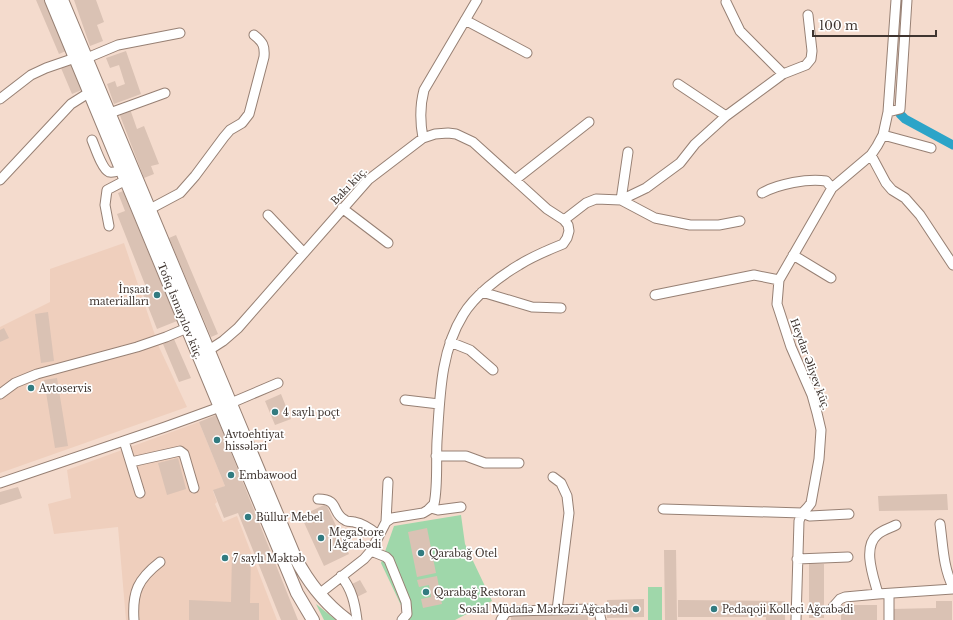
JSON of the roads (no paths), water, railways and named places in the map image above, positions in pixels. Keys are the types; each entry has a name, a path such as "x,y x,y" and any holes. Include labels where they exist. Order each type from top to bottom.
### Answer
{"main road":[{"path":"51,0 81,58 95,90 110,113 150,208 163,253 209,350 226,405 295,557 304,574 319,594 337,613 347,620"},
{"path":"62,0 81,58"},
{"name":"Tofiq İsmayılov küç.","path":"95,90 124,175 163,253 187,328 226,405 297,593 313,620"}],"street":[{"path":"319,594 364,559 371,551 386,522 392,518 423,513 434,504 439,404 446,355 463,313 482,292 501,276 520,264 563,244 567,238 568,225 564,220 547,209 473,142 456,134 448,133 435,134 423,138 421,98 424,90 477,0"},
{"name":"Heydar Əliyev küç.","path":"796,620 799,521 802,513 811,503 819,459 820,430 818,413 812,395 791,347 777,304 779,280 832,188 871,155 883,135 888,112 896,0"},
{"path":"888,112 900,109 907,0"},
{"path":"726,2 740,31 783,74"},
{"path":"621,200 646,188 680,163 695,144 726,116 783,74 806,65 811,59 812,51 808,15"},
{"path":"465,20 526,53"},
{"path":"0,99 30,75 46,68 118,45 180,33"},
{"path":"150,208 180,193 230,130 242,123 249,114 265,48 262,42 254,36"},
{"path":"678,84 726,116"},
{"path":"0,180 71,104 95,90"},
{"path":"110,113 165,92"},
{"path":"515,180 589,122"},
{"path":"883,135 931,148"},
{"name":"Bakı küç.","path":"209,350 223,341 238,328 368,180 423,138"},
{"path":"92,140 103,166 107,171 124,175"},
{"path":"621,200 628,152"},
{"path":"871,155 886,183 892,190 905,198 920,215 953,265"},
{"path":"108,226 105,205 107,190 124,175"},
{"path":"762,192 770,188 816,180 826,181 832,188"},
{"path":"564,220 586,204 596,199 621,200 654,218 690,225 719,225 740,221"},
{"path":"342,208 388,243"},
{"path":"268,215 304,253"},
{"path":"793,255 831,278"},
{"path":"655,295 754,275 779,280"},
{"path":"482,292 532,307 561,308"},
{"path":"0,394 15,384 37,374 137,347 187,328"},
{"path":"450,342 470,350 493,370"},
{"path":"0,483 226,405 278,383"},
{"path":"405,400 439,404"},
{"path":"124,441 140,493"},
{"path":"131,462 180,451 184,454 194,488"},
{"path":"436,456 466,456 485,463 519,462"},
{"path":"552,477 561,483 567,496 569,512 557,610"},
{"path":"386,522 388,482"},
{"path":"318,498 327,499 333,503 338,513 345,520 370,528 378,535"},
{"path":"431,508 438,510 461,507"},
{"path":"662,509 802,513 810,516 849,514"},
{"path":"878,594 870,566 871,542 877,535 896,524"},
{"path":"833,607 840,599 845,597 953,588 945,563 940,524"},
{"path":"371,551 386,557 389,560 406,602 407,614 402,620"},
{"path":"797,559 848,557"},
{"path":"134,620 133,608 138,586 147,573 160,562"},
{"path":"341,576 346,582 354,601 357,620"},
{"path":"889,594 889,620"},
{"path":"501,620 506,612 513,611 593,609 599,612 601,620"}],"waterway":[{"path":"900,114 905,119 953,145"}],"place":[{"name":"İnşaat materialları","path":"157,295"},
{"name":"Avtoservis","path":"31,388"},
{"name":"4 saylı poçt","path":"275,412"},
{"name":"Avtoehtiyat hissələri","path":"217,440"},
{"name":"Embawood","path":"231,475"},
{"name":"Büllur Mebel","path":"248,517"},
{"name":"MegaStore | Ağcabədi","path":"321,538"},
{"name":"Qarabağ Otel","path":"421,553"},
{"name":"7 saylı Məktəb","path":"225,558"},
{"name":"Qarabağ Restoran","path":"426,592"},
{"name":"Sosial Müdafiə Mərkəzi Ağcabədi","path":"636,609"},
{"name":"Pedaqoji Kolleci Ağcabədi","path":"714,609"}]}
